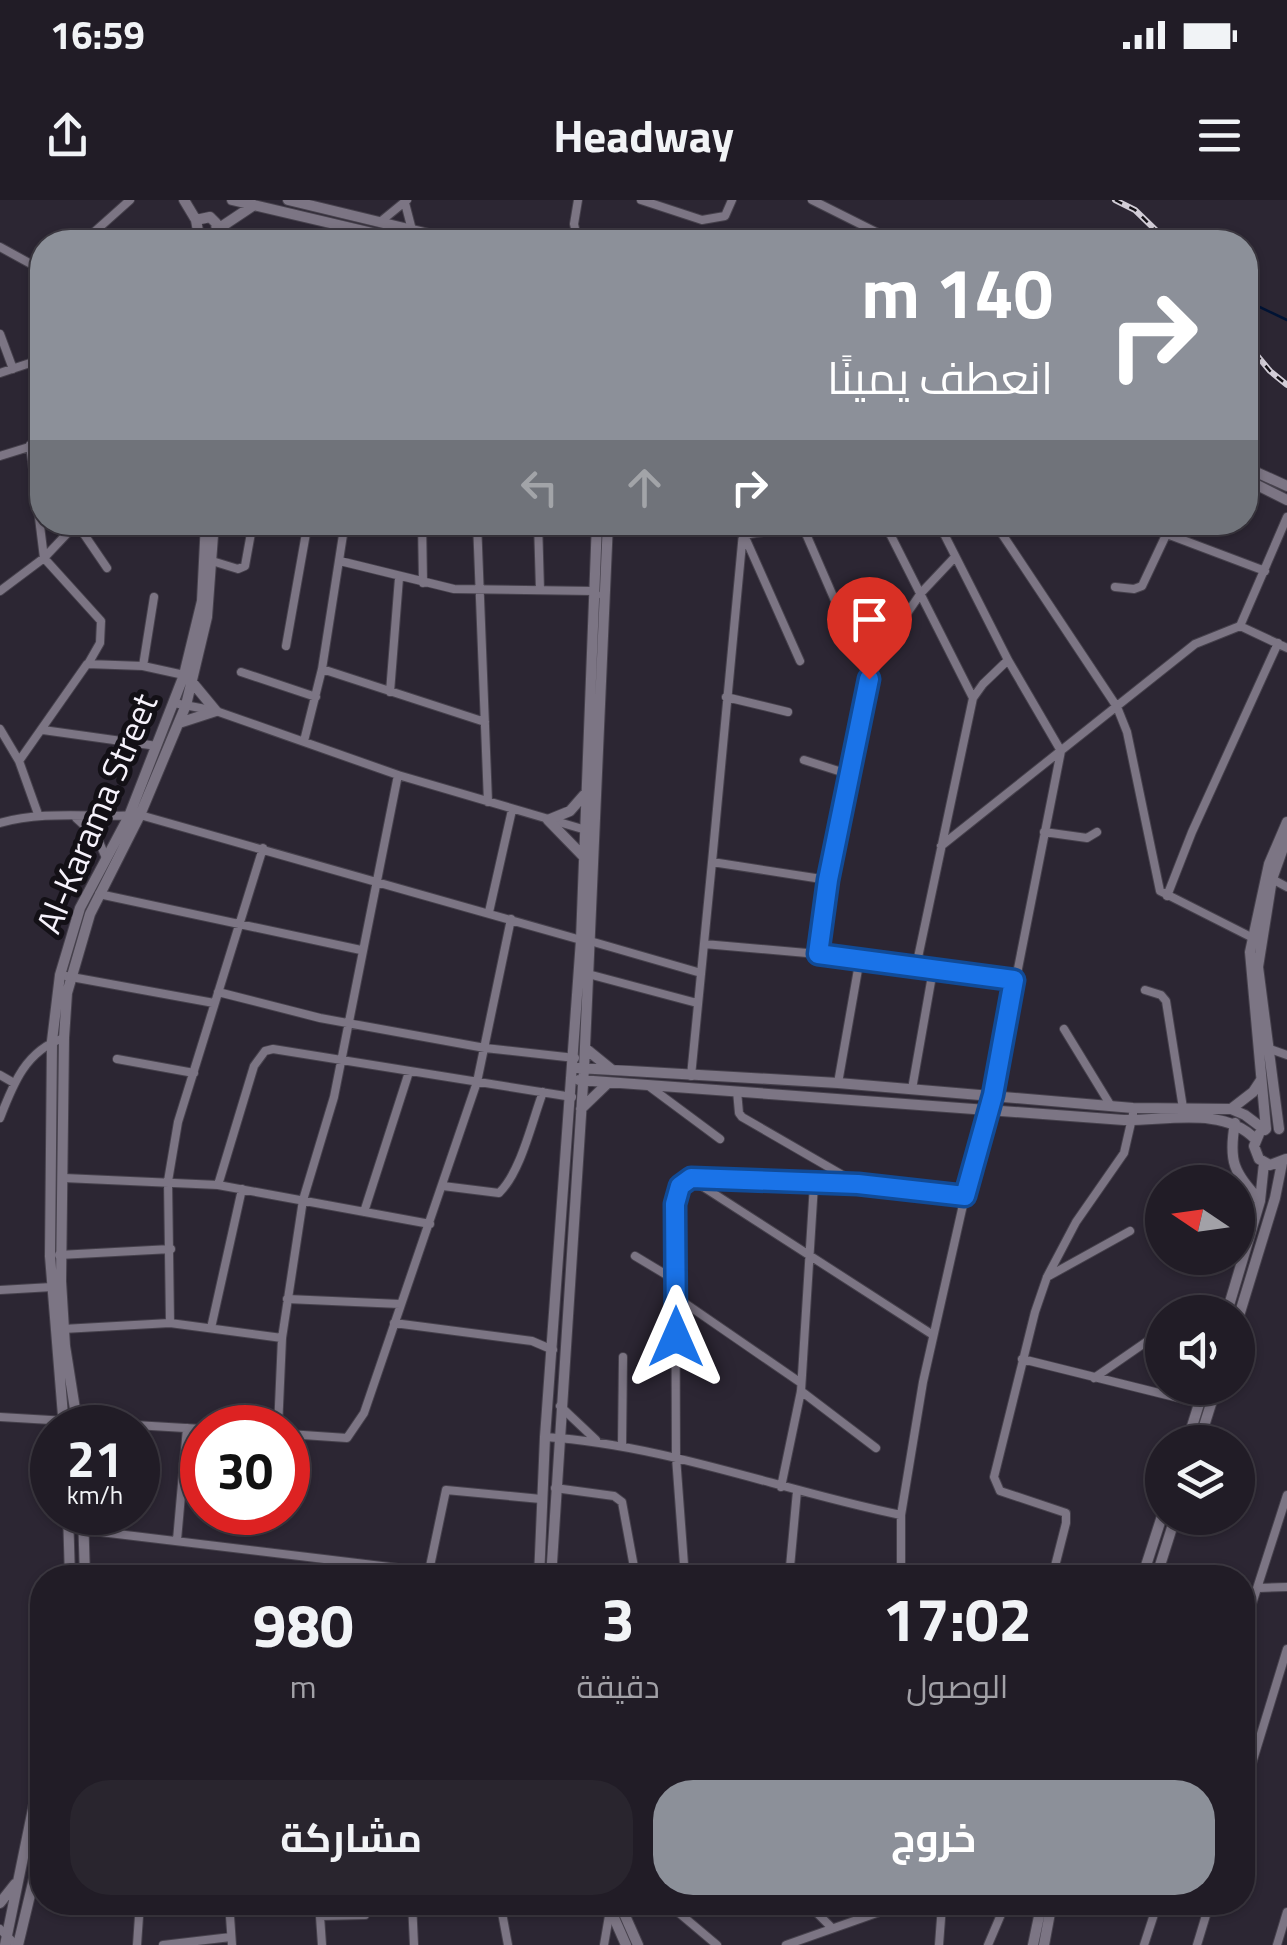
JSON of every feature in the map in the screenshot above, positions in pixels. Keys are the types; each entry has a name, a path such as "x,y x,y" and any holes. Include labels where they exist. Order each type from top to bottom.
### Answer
{"street":[{"path":"96,230 130,200"},
{"path":"184,200 198,230"},
{"path":"232,200 344,230"},
{"path":"288,200 412,230 406,201 380,222"},
{"path":"575,230 578,200"},
{"path":"641,200 702,220 725,216 732,200"},
{"path":"812,200 872,230"},
{"path":"222,230 238,213 254,205"},
{"path":"196,220 210,217 216,223 216,230"},
{"path":"0,248 30,264"},
{"path":"0,334 13,369"},
{"path":"0,373 30,363"},
{"path":"0,456 30,446"},
{"path":"1258,479 1287,486"},
{"path":"1258,482 1287,500"},
{"path":"1240,626 1287,517"},
{"path":"18,761 88,664 103,631 102,621 44,558 41,535"},
{"path":"0,592 66,535"},
{"path":"86,535 107,568"},
{"name":"Al-Karama Street","path":"188,678 202,601 205,535"},
{"name":"Al-Karama Street","path":"75,1405 56,1255 58,1040 65,976 106,858 135,816 158,746 180,704 208,616 213,535"},
{"path":"212,561 238,569 245,566 251,535"},
{"path":"286,646 306,535"},
{"path":"304,741 322,669 343,535"},
{"path":"422,535 423,583"},
{"path":"477,535 488,802"},
{"path":"538,535 540,590"},
{"path":"539,1565 545,1437 572,1096 585,1048 588,974 583,856 589,831 585,795 596,535"},
{"path":"552,1565 580,1110 578,1071 589,831 607,535"},
{"path":"743,535 800,661"},
{"path":"690,1076 743,535"},
{"path":"806,535 869,679"},
{"path":"891,535 974,698"},
{"path":"901,1565 901,1515 932,1335 993,1095 1062,752 1008,660 944,535"},
{"path":"1003,535 1117,707 1127,732 1158,887 1167,896 1255,940"},
{"path":"1115,586 1134,590 1142,586 1166,536 1264,571"},
{"path":"818,954 828,880 869,679 921,593 954,558"},
{"path":"340,561 398,578 480,592 593,591 604,601"},
{"path":"390,692 398,578"},
{"path":"144,666 154,597"},
{"path":"941,846 1195,644 1240,626 1282,646 1192,832 1167,896"},
{"path":"916,966 974,698 1008,660"},
{"path":"88,664 144,666 188,678 216,711"},
{"path":"322,669 485,722"},
{"path":"241,672 316,697"},
{"path":"726,697 788,712"},
{"path":"180,704 216,711 398,775 589,831"},
{"name":"Al-Karama Street","path":"85,911 99,894 178,723 180,704"},
{"path":"178,723 216,711"},
{"path":"0,729 18,761 38,814"},
{"path":"42,730 158,746"},
{"path":"804,760 848,774"},
{"path":"279,1405 282,1338 303,1200 342,1061 398,775"},
{"path":"548,820 570,811 585,795"},
{"path":"489,912 512,810"},
{"path":"0,823 38,814 76,818 135,816 263,848 701,973"},
{"path":"76,818 97,837 106,858"},
{"path":"548,820 583,856"},
{"path":"1232,1295 1260,1201 1264,1163 1254,1150 1255,1139 1265,1129 1251,968 1269,864 1287,822"},
{"path":"1044,832 1087,838 1097,832"},
{"path":"578,1071 838,1083 993,1095 1111,1106 1133,1114 1183,1108 1231,1109 1265,1129 1283,1132 1255,940 1287,838"},
{"path":"170,1323 168,1181 178,1122 263,848"},
{"path":"712,862 828,880"},
{"path":"1272,879 1287,887"},
{"path":"99,894 361,950"},
{"path":"310,1436 342,1439 350,1435 364,1414 477,1082 511,918"},
{"path":"704,944 860,958 1014,980"},
{"path":"838,1083 860,958"},
{"path":"912,1089 933,970"},
{"path":"588,974 697,1003"},
{"path":"65,976 214,1003"},
{"path":"1145,990 1166,1001 1183,1108"},
{"path":"218,992 267,1007 485,1048 578,1071 608,1083 1214,1119 1235,1123 1255,1139"},
{"path":"1064,1029 1111,1106"},
{"path":"0,1118 14,1083 31,1058 58,1040"},
{"name":"Al-Karama Street","path":"58,1040 64,1178 52,1288 62,1405"},
{"path":"585,1048 613,1071"},
{"path":"1268,1048 1287,1056"},
{"path":"218,1186 254,1066 261,1054 273,1050 572,1096"},
{"path":"117,1059 194,1073"},
{"path":"364,1212 410,1072"},
{"path":"0,1075 14,1083"},
{"path":"1231,1109 1253,1092 1262,1079"},
{"path":"580,1110 608,1083"},
{"path":"650,1087 720,1139"},
{"path":"737,1091 742,1117 858,1184"},
{"path":"442,1186 502,1191 512,1176 543,1092"},
{"path":"1055,1565 1066,1513 1000,1491 994,1477 1022,1359 1047,1277 1076,1222 1124,1152 1133,1114"},
{"path":"1235,1123 1232,1160 1260,1201"},
{"path":"1246,1295 1285,1161 1264,1163"},
{"path":"64,1178 168,1181 242,1189 430,1224"},
{"path":"684,1565 676,1457 676,1195 680,1186 691,1178 858,1184 965,1196"},
{"path":"691,1178 932,1335"},
{"path":"780,1486 801,1387 814,1184"},
{"path":"1275,1198 1287,1187"},
{"path":"211,1328 242,1189"},
{"path":"1047,1277 1130,1232"},
{"path":"56,1255 171,1249"},
{"path":"635,1256 675,1280"},
{"path":"0,1290 52,1288"},
{"path":"676,1297 801,1387 876,1448"},
{"path":"287,1300 400,1304"},
{"path":"64,1328 170,1323 282,1338"},
{"path":"532,1341 554,1323"},
{"path":"394,1324 532,1341 552,1350"},
{"path":"1094,1378 1145,1343"},
{"path":"622,1446 623,1357"},
{"path":"1022,1359 1145,1390"},
{"path":"1199,1405 1200,1425"},
{"path":"1197,1425 1208,1405"},
{"path":"560,1406 596,1440"},
{"path":"0,1416 30,1420"},
{"path":"545,1437 596,1440 676,1457 901,1515"},
{"path":"555,1488 614,1496 622,1502 634,1565"},
{"path":"429,1565 446,1490 541,1499"},
{"path":"789,1565 798,1491"},
{"path":"1255,1597 1287,1495"},
{"path":"177,1540 180,1509"},
{"path":"69,1535 70,1565"},
{"path":"84,1535 85,1565"},
{"path":"130,1535 379,1565"},
{"path":"1146,1565 1156,1535"},
{"path":"1160,1565 1170,1535"},
{"path":"1258,1588 1287,1587"},
{"path":"1255,1754 1287,1649"},
{"path":"3,1937 30,1824"},
{"path":"0,1903 19,1879"},
{"path":"3,1937 18,1945 30,1905"},
{"path":"1277,1945 1287,1912"},
{"path":"137,1945 139,1915"},
{"path":"164,1945 232,1941 230,1915"},
{"path":"322,1945 320,1916 364,1915"},
{"path":"413,1915 414,1945"},
{"path":"502,1915 508,1945"},
{"path":"604,1945 610,1915"},
{"path":"616,1915 626,1945"},
{"path":"618,1915 638,1945"},
{"path":"681,1915 717,1945"},
{"path":"819,1915 831,1927"},
{"path":"786,1945 861,1915"},
{"path":"939,1945 941,1915"},
{"path":"988,1945 1001,1915"},
{"path":"1033,1945 1043,1915"},
{"path":"1044,1945 1045,1915"},
{"path":"1144,1945 1154,1915"},
{"path":"1198,1945 1206,1915"},
{"path":"3,1937 23,1924"}],"waterway":[{"path":"1258,306 1287,320"}],"railway":[{"path":"1115,200 1135,210 1156,230"},
{"path":"1258,357 1287,385"}],"route":[{"path":"676,1337 675,1204 680,1186 691,1178 858,1184 965,1196 993,1095 1014,980 818,954 828,880 869,679"}]}
